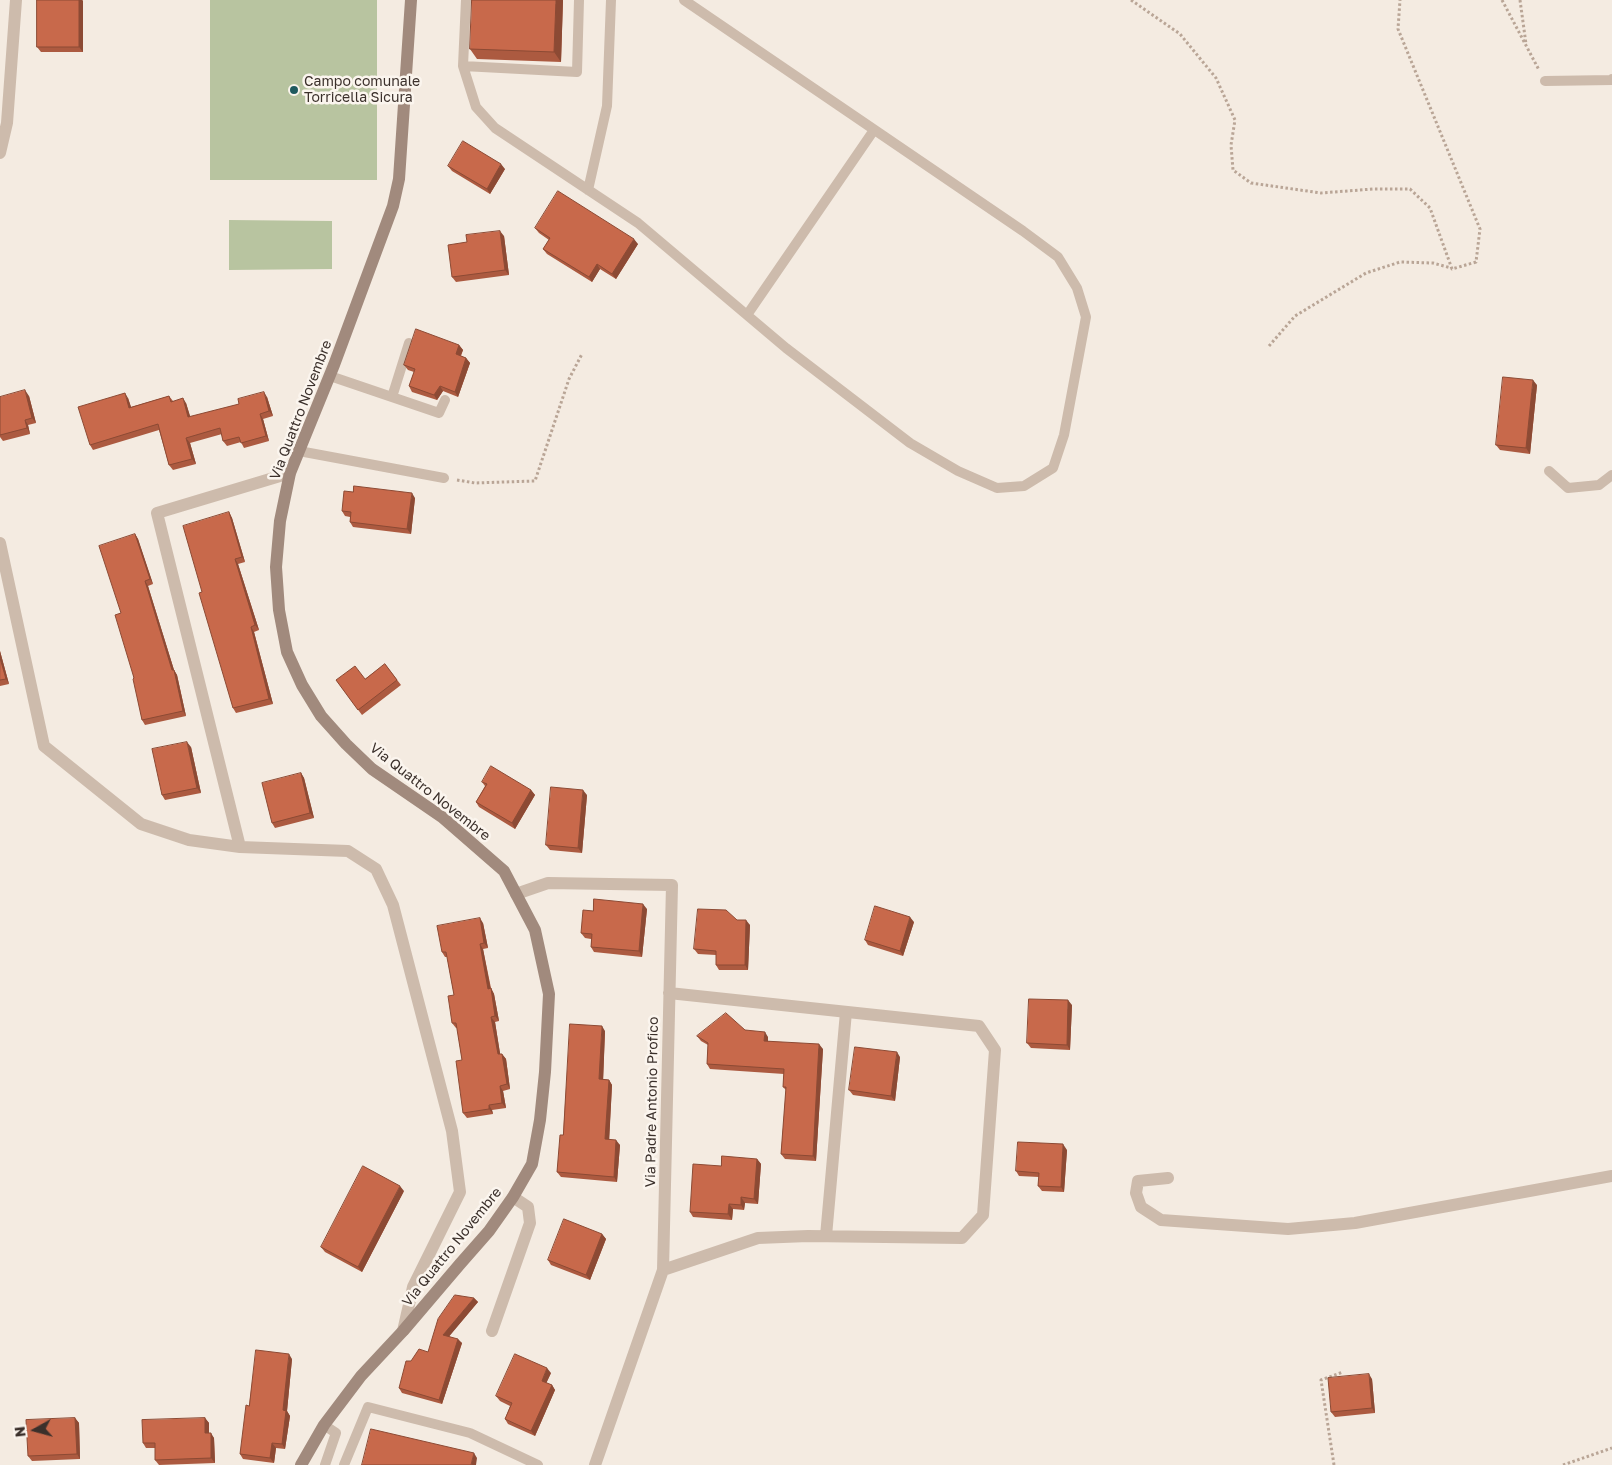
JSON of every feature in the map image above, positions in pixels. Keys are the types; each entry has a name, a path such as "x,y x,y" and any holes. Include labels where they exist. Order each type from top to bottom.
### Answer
{"main road":[{"name":"Via Quattro Novembre","path":"300,1465 324,1425 361,1376 403,1331 489,1230 513,1196 532,1164 540,1120 545,1072 549,994 534,930 504,871 442,817 372,769 321,716 302,685 287,652 279,610 276,568 280,521 290,473 330,376 393,206 399,179 412,0"}],"street":[{"path":"0,154 7,123 16,0"},
{"path":"240,847 157,513 290,473"},
{"path":"0,543 44,746 141,824 189,840 240,847 348,851 376,869 393,905 452,1131 460,1192 413,1287 403,1331"},
{"name":"Via Padre Antonio Profico","path":"516,894 548,883 672,885 663,1270 595,1465"},
{"path":"663,1270 758,1238 826,1236 962,1238 983,1215 995,1050 979,1026 669,993"},
{"path":"826,1236 846,1012"},
{"path":"1168,1178 1138,1181 1136,1193 1141,1207 1161,1220 1288,1229 1355,1223 1612,1176"},
{"path":"492,1331 530,1223 528,1207 513,1196"}],"lane":[{"path":"466,0 463,66 476,107 495,128 638,223 786,348 910,443 958,471 997,488 1024,486 1053,468 1064,435 1086,317 1077,288 1058,257 1023,231 684,0"},
{"path":"463,66 577,72 580,0"},
{"path":"588,190 607,106 611,0"},
{"path":"1545,81 1612,79"},
{"path":"747,316 874,130"},
{"path":"392,397 410,343"},
{"path":"330,376 439,413 445,400"},
{"path":"299,451 444,478"},
{"path":"1549,471 1568,488 1599,485 1612,475"},
{"path":"344,1465 368,1407 470,1432 538,1465"},
{"path":"324,1425 336,1433 325,1465"}],"path":[{"path":"1131,0 1180,34 1216,78 1235,120 1231,145 1233,170 1251,183 1321,193 1373,189 1410,189 1430,208 1452,268"},
{"path":"1269,346 1295,316 1366,272 1400,262 1433,263 1452,268 1476,262 1480,229 1398,29 1400,0"},
{"path":"1502,0 1545,81"},
{"path":"1520,0 1527,47"},
{"path":"444,478 475,483 535,481 568,379 582,354"},
{"path":"1334,1465 1321,1380 1343,1372"},
{"path":"1563,1465 1612,1448"}],"green space":[{"name":"Campo comunale Torricella Sicura","path":"210,0 377,0 377,180 210,180"},
{"path":"229,220 332,221 332,269 229,270"}],"building":[{"path":"37,0 79,0 79,47 37,47"},
{"path":"472,0 556,0 554,52 470,49"},
{"path":"463,141 501,164 487,189 448,166"},
{"path":"558,191 634,239 612,274 597,264 589,277 543,249 550,238 535,228"},
{"path":"500,231 505,270 452,277 448,245 467,242 466,235"},
{"path":"416,329 459,345 456,354 466,358 455,392 440,386 434,395 409,386 415,369 404,365"},
{"path":"1503,377 1533,380 1526,448 1496,445"},
{"path":"25,390 32,418 25,420 27,428 0,435 0,397"},
{"path":"264,392 269,411 260,414 266,436 241,443 239,437 223,441 220,428 186,438 192,459 169,465 158,424 90,445 78,407 125,393 129,408 169,396 171,402 183,398 188,417 239,404 238,399"},
{"path":"354,486 412,493 407,529 350,522 351,512 342,511 344,491 353,492"},
{"path":"229,512 242,557 235,559 255,625 251,627 269,699 233,708 199,593 202,592 183,526"},
{"path":"135,534 150,579 145,581 172,670 174,670 183,711 142,720 134,678 115,615 121,613 99,546"},
{"path":"0,658 6,679 0,680"},
{"path":"385,664 397,680 358,710 336,680 355,666 365,679"},
{"path":"187,742 197,788 162,795 152,749"},
{"path":"491,766 531,790 512,823 476,802 487,784 482,782"},
{"path":"301,773 310,813 272,823 262,783"},
{"path":"551,787 583,790 578,848 546,845"},
{"path":"594,899 643,904 639,951 591,947 592,934 581,933 583,910 593,911"},
{"path":"875,906 910,917 900,951 865,940"},
{"path":"698,909 726,910 737,920 746,920 745,965 716,965 716,951 694,949"},
{"path":"480,918 484,943 480,944 488,989 491,988 495,1016 491,1017 498,1054 502,1054 507,1084 500,1086 502,1103 489,1105 489,1109 463,1113 456,1061 462,1060 456,1023 452,1023 448,996 454,995 446,952 442,952 437,926"},
{"path":"1029,999 1068,1000 1067,1045 1027,1043"},
{"path":"726,1013 745,1030 765,1032 764,1041 819,1044 813,1156 781,1154 786,1087 783,1087 784,1069 707,1064 708,1043 697,1036"},
{"path":"570,1024 602,1026 599,1079 609,1080 605,1139 616,1140 614,1177 557,1172 560,1135 563,1135"},
{"path":"855,1047 897,1052 891,1096 849,1090"},
{"path":"1018,1142 1063,1144 1061,1187 1038,1186 1039,1173 1016,1171"},
{"path":"722,1156 757,1159 754,1199 741,1197 741,1205 729,1204 728,1214 690,1212 693,1164 721,1166"},
{"path":"363,1166 400,1186 358,1267 321,1247"},
{"path":"564,1219 602,1234 586,1275 548,1260"},
{"path":"455,1295 474,1298 443,1335 458,1339 439,1400 399,1388 406,1361 411,1361 419,1349 428,1352 438,1319"},
{"path":"256,1350 289,1354 283,1410 286,1411 282,1444 272,1443 270,1458 240,1454 246,1405 249,1406"},
{"path":"515,1354 547,1368 542,1381 552,1385 531,1431 505,1419 512,1403 496,1396"},
{"path":"1369,1374 1372,1408 1331,1412 1328,1378"},
{"path":"75,1418 77,1454 28,1456 26,1420"},
{"path":"205,1418 205,1433 211,1433 211,1458 155,1460 155,1443 143,1443 142,1420"},
{"path":"371,1429 474,1453 471,1465 362,1465"}],"place":[{"name":"Campo comunale Torricella Sicura","path":"294,90"}]}
